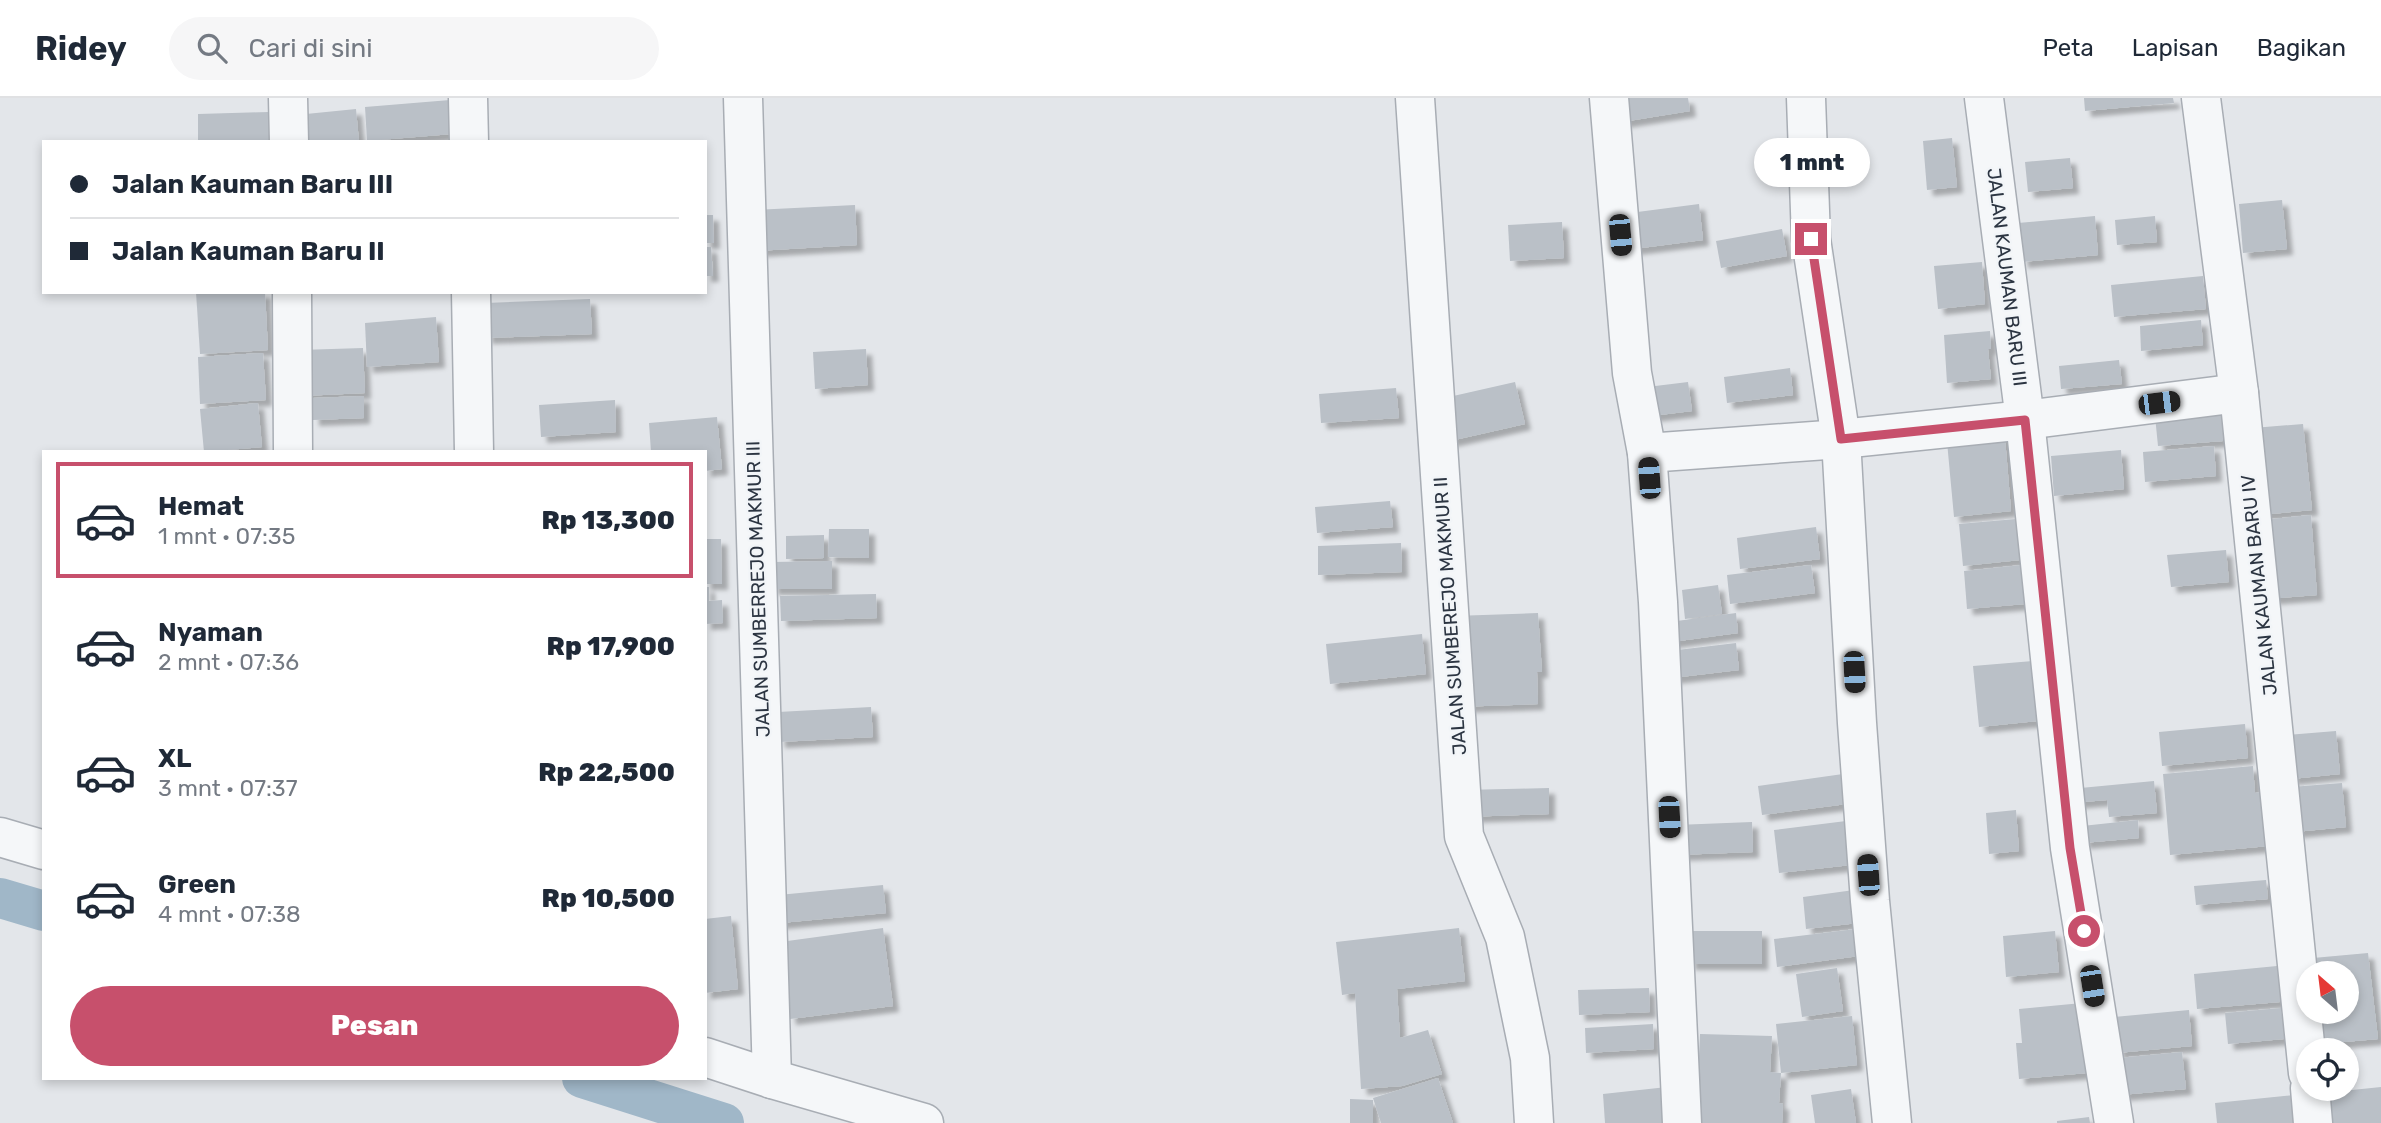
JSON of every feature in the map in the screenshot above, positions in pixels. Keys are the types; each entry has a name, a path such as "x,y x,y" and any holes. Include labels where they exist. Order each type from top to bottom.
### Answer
{"street":[{"path":"288,98 289,140"},
{"path":"468,98 469,140"},
{"name":"JALAN SUMBERREJO MAKMUR III","path":"743,98 772,1079"},
{"name":"JALAN SUMBEREJO MAKMUR II","path":"1415,98 1464,836 1505,937 1530,1058 1534,1123"},
{"path":"1609,98 1632,373 1647,453 1661,672 1682,1123"},
{"path":"1806,98 1811,239 1841,439 1870,901 1892,1123"},
{"name":"JALAN KAUMAN BARU III","path":"1984,98 2025,420 2070,848 2114,1123"},
{"name":"JALAN KAUMAN BARU IV","path":"2202,98 2239,393 2304,1038"},
{"path":"292,294 293,450"},
{"path":"471,294 474,450"},
{"path":"1647,453 1841,439 2025,420 2239,393"},
{"path":"0,837 42,849"},
{"path":"707,1058 924,1123"},
{"path":"2311,1101 2313,1123"}],"building":[{"path":"1618,98 1688,98 1690,111 1622,122"},
{"path":"2084,98 2173,98 2174,103 2085,111"},
{"path":"450,100 452,134 367,140 365,107"},
{"path":"356,109 359,140 298,140 296,115"},
{"path":"269,112 270,140 198,140 198,114"},
{"path":"1952,138 1957,187 1927,190 1923,141"},
{"path":"2070,158 2073,188 2028,192 2025,162"},
{"path":"2282,200 2287,249 2243,253 2239,204"},
{"path":"1699,204 1703,240 1626,250 1622,214"},
{"path":"855,205 857,245 756,251 754,210"},
{"path":"707,215 713,215 714,243 707,243"},
{"path":"2095,216 2098,255 2022,262 2018,223"},
{"path":"2155,216 2157,242 2117,245 2115,220"},
{"path":"1562,222 1564,258 1510,261 1508,225"},
{"path":"1782,229 1787,256 1721,268 1716,241"},
{"path":"707,247 711,247 713,276 707,276"},
{"path":"1982,262 1985,304 1938,309 1934,266"},
{"path":"2203,276 2206,309 2114,317 2111,285"},
{"path":"196,294 265,294 268,350 200,354"},
{"path":"590,299 592,334 486,338 485,303"},
{"path":"436,317 439,362 367,367 365,323"},
{"path":"2201,320 2203,345 2141,351 2140,326"},
{"path":"1990,331 1991,349 1988,349 1991,379 1947,383 1944,335"},
{"path":"363,348 365,393 302,396 300,350"},
{"path":"866,349 868,385 815,389 813,352"},
{"path":"263,353 266,400 200,404 198,357"},
{"path":"2119,360 2122,384 2061,389 2059,366"},
{"path":"1790,368 1793,395 1727,403 1724,377"},
{"path":"1515,382 1525,424 1450,441 1440,399"},
{"path":"1688,382 1692,411 1643,417 1639,388"},
{"path":"1396,388 1399,418 1321,423 1319,394"},
{"path":"364,396 364,418 313,420 313,398"},
{"path":"615,400 616,432 541,437 539,405"},
{"path":"258,403 262,447 204,450 200,409"},
{"path":"2221,410 2223,441 2158,446 2155,416"},
{"path":"717,417 722,469 707,471 707,450 651,450 649,423"},
{"path":"2303,424 2312,510 2261,515 2253,428"},
{"path":"2004,426 2011,511 1954,517 1946,431"},
{"path":"2214,446 2216,476 2145,482 2143,452"},
{"path":"2121,450 2124,489 2054,496 2051,456"},
{"path":"1390,501 1393,527 1317,533 1315,507"},
{"path":"2311,515 2317,595 2268,599 2261,520"},
{"path":"2016,519 2020,560 1963,566 1959,524"},
{"path":"1816,527 1820,559 1740,569 1737,538"},
{"path":"829,529 869,529 869,558 828,557"},
{"path":"824,535 824,558 786,559 786,536"},
{"path":"707,539 721,539 722,584 707,584"},
{"path":"1401,543 1402,572 1318,575 1318,546"},
{"path":"2226,550 2229,582 2171,587 2167,555"},
{"path":"832,561 832,589 772,589 772,562"},
{"path":"1811,565 1815,593 1730,604 1727,575"},
{"path":"2022,565 2025,604 1967,609 1964,571"},
{"path":"1718,585 1722,614 1685,619 1682,590"},
{"path":"707,587 709,601 722,600 723,623 707,624"},
{"path":"876,594 877,618 781,621 780,596"},
{"path":"1538,613 1542,672 1537,672 1538,704 1456,707 1454,616"},
{"path":"1736,613 1738,633 1664,643 1662,623"},
{"path":"1422,634 1426,674 1330,684 1326,644"},
{"path":"1736,643 1739,670 1672,678 1669,651"},
{"path":"2033,661 2038,721 1979,727 1973,666"},
{"path":"871,707 873,737 779,742 778,712"},
{"path":"2245,724 2248,758 2162,766 2159,732"},
{"path":"2336,731 2340,774 2291,779 2287,735"},
{"path":"2253,766 2255,793 2262,792 2269,846 2170,855 2163,774"},
{"path":"1843,774 1847,804 1762,815 1758,786"},
{"path":"2154,781 2157,813 2109,817 2107,800 2071,803 2070,789"},
{"path":"2342,783 2346,827 2295,832 2291,787"},
{"path":"1549,788 1549,814 1464,817 1463,790"},
{"path":"2016,810 2019,851 1989,854 1986,813"},
{"path":"2138,820 2139,838 2083,843 2082,826"},
{"path":"1846,821 1851,865 1779,873 1774,830"},
{"path":"1752,822 1753,852 1677,855 1676,825"},
{"path":"2266,880 2268,899 2196,905 2194,886"},
{"path":"883,885 886,913 770,924 768,896"},
{"path":"1854,890 1858,923 1806,929 1803,897"},
{"path":"731,916 738,989 707,993 707,919"},
{"path":"883,928 893,1006 790,1019 780,942"},
{"path":"1459,928 1465,981 1397,989 1400,1038 1428,1030 1442,1074 1402,1086 1361,1089 1355,993 1342,995 1336,942"},
{"path":"1856,929 1859,956 1777,967 1774,939"},
{"path":"1689,931 1762,931 1762,964 1689,964"},
{"path":"2055,931 2059,972 2006,977 2003,936"},
{"path":"2368,953 2378,1039 2320,1038 2319,1024 2359,1024 2359,961 2313,961 2313,958"},
{"path":"2277,966 2280,1002 2197,1009 2194,974"},
{"path":"1837,968 1843,1011 1802,1017 1796,974"},
{"path":"1649,988 1650,1012 1579,1015 1578,990"},
{"path":"2082,1003 2087,1073 2019,1079 2016,1043 2022,1043 2019,1009"},
{"path":"2281,1008 2284,1039 2228,1044 2225,1013"},
{"path":"2189,1010 2192,1046 2117,1053 2114,1017"},
{"path":"1852,1016 1857,1065 1781,1073 1776,1024"},
{"path":"1653,1024 1654,1049 1586,1053 1585,1028"},
{"path":"1700,1034 1772,1036 1770,1072 1781,1073 1779,1103 1783,1104 1782,1123 1696,1123"},
{"path":"2182,1052 2186,1089 2121,1095 2118,1058"},
{"path":"1438,1078 1453,1123 1381,1123 1373,1098"},
{"path":"1667,1087 1671,1123 1605,1123 1603,1094"},
{"path":"2381,1087 2381,1123 2325,1123 2324,1101 2359,1101 2359,1089"},
{"path":"1851,1089 1856,1123 1815,1123 1811,1095"},
{"path":"2294,1095 2297,1123 2217,1123 2215,1103"},
{"path":"1350,1099 1373,1100 1373,1123 1350,1123"},
{"path":"2089,1117 2090,1123 2057,1123 2057,1121"}],"waterway":[{"path":"0,898 42,910"},
{"path":"588,1080 724,1123"}],"route":[{"path":"1811,239 1841,439 2025,420 2070,848 2084,931"}]}
